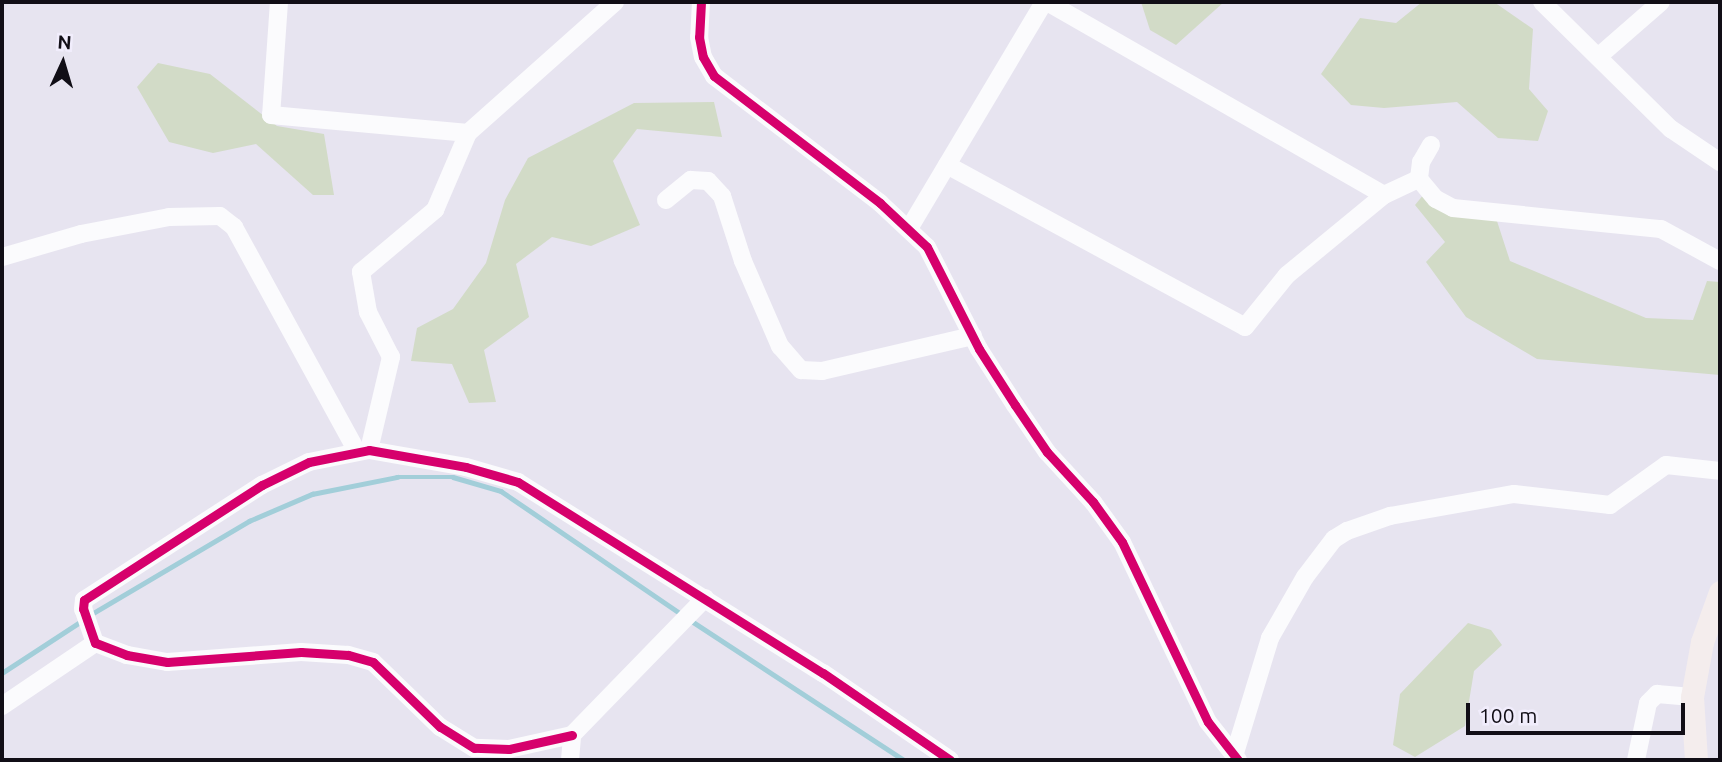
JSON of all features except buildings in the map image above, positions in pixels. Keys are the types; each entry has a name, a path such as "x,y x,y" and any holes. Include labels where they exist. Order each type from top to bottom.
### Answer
{"main road":[{"path":"1696,760 1692,697 1702,642 1720,592"}],"street":[{"path":"279,2 271,115 468,133"},
{"path":"362,450 390,357 368,312 361,272 435,210 468,133 615,2"},
{"path":"701,2 699,37 703,57 714,76 910,227 947,280 973,336 1047,452 1093,502 1122,542 1208,722 1236,758"},
{"path":"910,227 1045,2 1384,195"},
{"path":"1542,2 1671,129 1720,162"},
{"path":"1599,56 1661,2"},
{"path":"1431,145 1421,162 1419,179 1436,199 1453,208 1661,229 1720,261"},
{"path":"947,165 1245,327 1287,275 1384,195 1419,179"},
{"path":"666,200 691,180 708,181 722,196 743,261 780,346 801,370 822,372 973,336"},
{"path":"2,257 82,234 169,217 220,216 234,227 362,450"},
{"path":"95,643 83,609 85,600 262,485 309,462 362,450 466,467 519,482 705,598 950,760"},
{"path":"1236,758 1274,628 1305,577 1334,539 1347,531 1390,516 1514,494 1610,505 1666,465 1720,471"},
{"path":"2,706 95,643 167,662 302,652 348,655 373,662 440,727 474,748 509,749 572,735 705,598"},
{"path":"1636,760 1647,704 1657,694 1692,697"},
{"path":"570,760 572,735"}],"green space":[{"path":"1141,2 1224,2 1176,45 1150,30"},
{"path":"1422,2 1494,2 1533,29 1529,89 1548,111 1538,141 1498,138 1457,102 1384,108 1351,105 1321,74 1360,18 1396,23"},
{"path":"158,63 210,74 277,126 324,134 334,195 313,195 256,144 213,153 169,142 137,87"},
{"path":"714,102 722,137 637,129 613,161 640,225 591,246 552,237 516,264 529,317 484,350 496,402 469,403 452,364 411,361 417,328 453,309 486,263 505,200 528,158 634,103"},
{"path":"1424,194 1496,218 1510,261 1646,318 1693,320 1707,281 1720,282 1720,375 1537,359 1466,317 1426,262 1445,242 1415,205"},
{"path":"1468,623 1491,630 1502,645 1474,671 1465,726 1415,757 1393,745 1400,694"}],"waterway":[{"path":"90,615 249,521 312,494 397,477 453,477 501,491 683,615"},
{"path":"2,673 83,620"},
{"path":"690,620 904,760"}],"cycle path":[{"path":"701,2 699,37 703,57 714,76 880,203 927,247 979,349 1015,405 1047,452 1093,502 1122,542 1208,722 1238,760"},
{"path":"572,735 509,749 474,748 440,727 373,662 348,655 301,652 167,662 127,655 95,643 83,609 84,600 262,485 309,462 369,450 466,467 518,482 823,673 950,760"}]}
